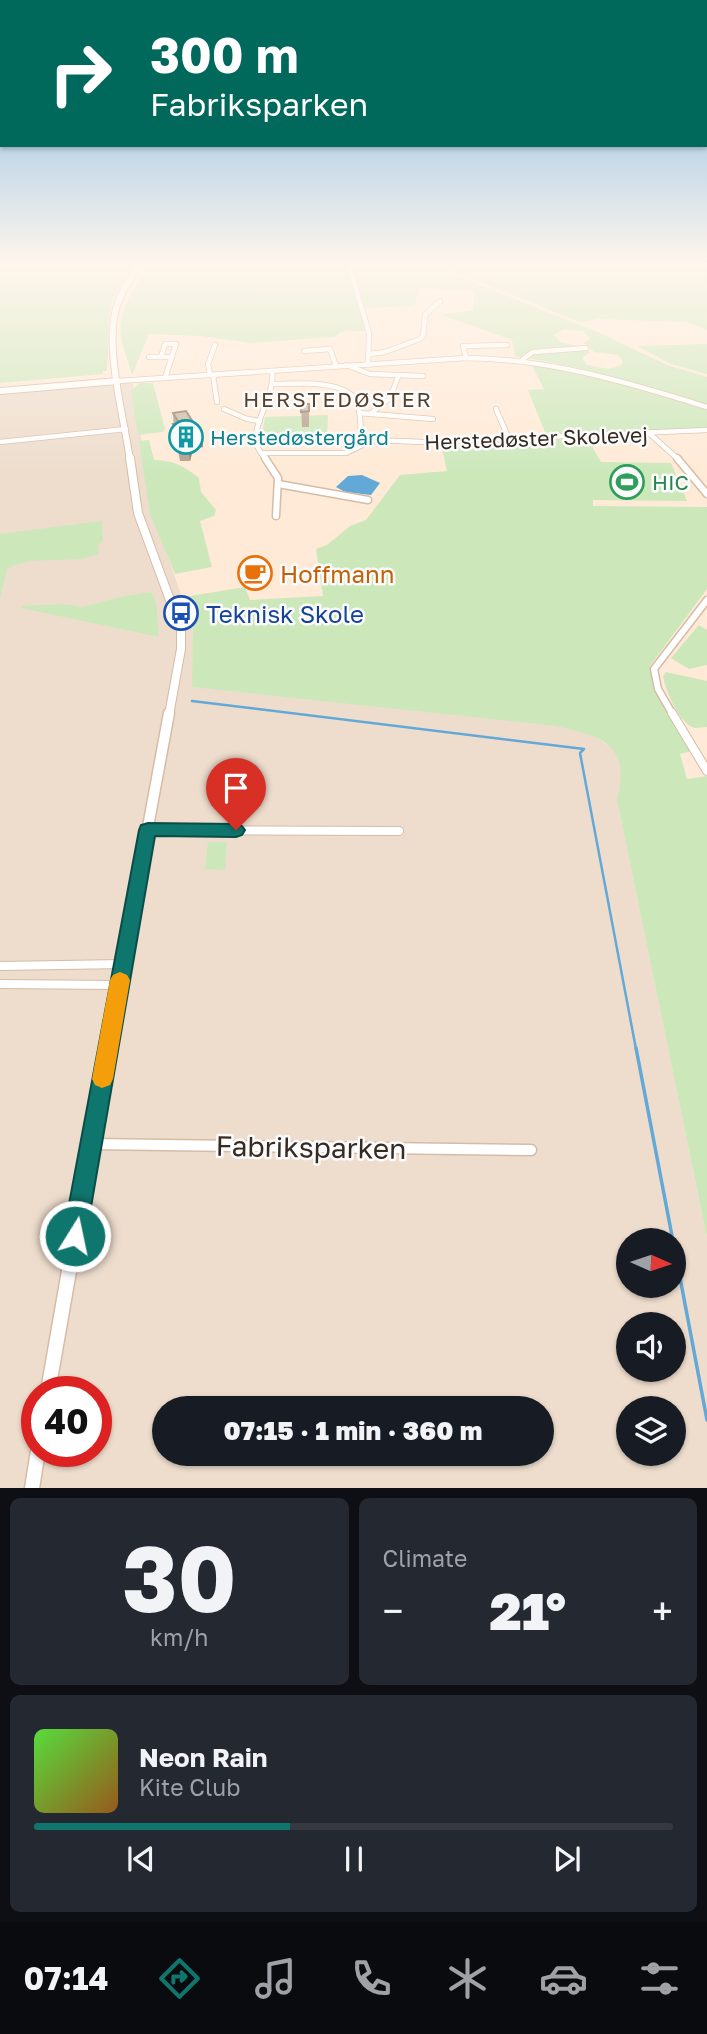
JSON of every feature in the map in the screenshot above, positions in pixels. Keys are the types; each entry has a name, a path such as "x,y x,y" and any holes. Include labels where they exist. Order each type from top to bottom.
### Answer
{"street":[{"path":"51,1376 90,1144 179,662 181,630 138,513 113,334"},
{"path":"368,364 369,334"},
{"path":"370,354 385,352 420,339 423,334"},
{"path":"161,357 165,344 176,344 165,378"},
{"path":"215,345 208,364 217,402"},
{"path":"466,358 463,346 507,345"},
{"path":"523,359 533,352 586,348"},
{"path":"304,351 330,349 336,366"},
{"path":"149,357 172,357"},
{"path":"0,391 346,365 466,358 523,359 579,369 707,407"},
{"path":"346,365 354,371 398,377 423,376"},
{"path":"272,371 274,384 256,436 257,446 275,472 278,484 276,516"},
{"path":"370,414 390,398 398,377"},
{"path":"274,384 338,388 354,397 361,433 373,440"},
{"path":"496,409 509,439"},
{"path":"224,410 260,421"},
{"path":"359,414 433,419"},
{"path":"0,442 126,429"},
{"name":"Herstedøster Skolevej","path":"373,440 423,442 707,430"},
{"path":"650,434 681,462 707,494"},
{"path":"262,453 346,453 373,440"},
{"path":"278,484 368,500"},
{"path":"707,600 654,669 657,689 707,771"},
{"path":"148,830 398,831"},
{"path":"0,966 123,964"},
{"path":"0,984 119,985"},
{"name":"Fabriksparken","path":"90,1144 531,1150"},
{"path":"32,1488 35,1467"}],"shaded area":[{"path":"132,379 153,514 194,632 591,734 616,751 623,776 617,800 707,1238 707,1488 0,1488 0,391"}],"green space":[{"path":"0,334 108,334 107,371 103,371 103,374 0,383"},
{"path":"121,334 149,334 132,375 123,346"},
{"path":"160,334 338,334 335,337 252,343 200,336"},
{"path":"496,334 555,334 560,342 583,347 536,349 520,358 515,356 512,340"},
{"path":"586,334 603,334 667,365 707,377 707,405 579,368 528,358 538,353 583,350 590,352 582,358 587,365 609,369 621,365 623,362 618,355 594,352 584,343 590,338"},
{"path":"707,344 707,374 671,364 637,346"},
{"path":"530,362 577,370 707,408 707,428 547,437 528,390 544,389"},
{"path":"140,383 153,383 165,429 163,432 138,435 131,391"},
{"path":"328,415 327,437 288,438 270,447 260,444 265,417"},
{"path":"587,438 601,462 671,463 687,501 593,500 593,506 707,507 707,589 650,666 693,751 680,754 687,779 707,776 707,1238 617,800 620,767 617,755 610,746 588,734 556,726 192,687 193,625 184,597 245,587 250,600 323,596 316,549 327,545 350,526 366,520 400,475 447,471 441,444"},
{"path":"149,440 154,460 178,464 199,478 201,492 216,510 214,516 200,521 212,567 175,574 150,514 139,441"},
{"path":"102,521 103,540 98,545 99,554 76,559 41,560 7,569 0,599 0,534"},
{"path":"151,592 156,602 159,637 21,608 63,604 82,607"},
{"path":"699,625 707,630 707,665 689,669 671,658"},
{"path":"666,672 707,681 707,727 695,728 684,721 664,682 663,676"},
{"path":"208,842 227,842 225,870 205,869"}],"water":[{"path":"362,475 380,483 371,495 345,492 336,487 348,476"}],"building":[{"path":"301,404 309,404 309,411 301,412"},
{"path":"186,411 202,436 191,438 188,449 179,449 176,436 179,436 173,424 179,423 173,413"}],"waterway":[{"path":"192,701 584,749 580,753 636,1049"},
{"path":"636,1048 671,1228"},
{"path":"684,1298 707,1420"}],"slow traffic":[{"path":"102,1079 120,980"}],"place":[{"name":"Herstedøstergård","path":"186,437"},
{"name":"HIC","path":"627,482"},
{"name":"Hoffmann","path":"255,573"},
{"name":"Teknisk Skole","path":"181,613"}],"district":[{"name":"HERSTEDØSTER","path":"338,399"}],"route":[{"path":"75,1236 148,830 236,830"}]}
